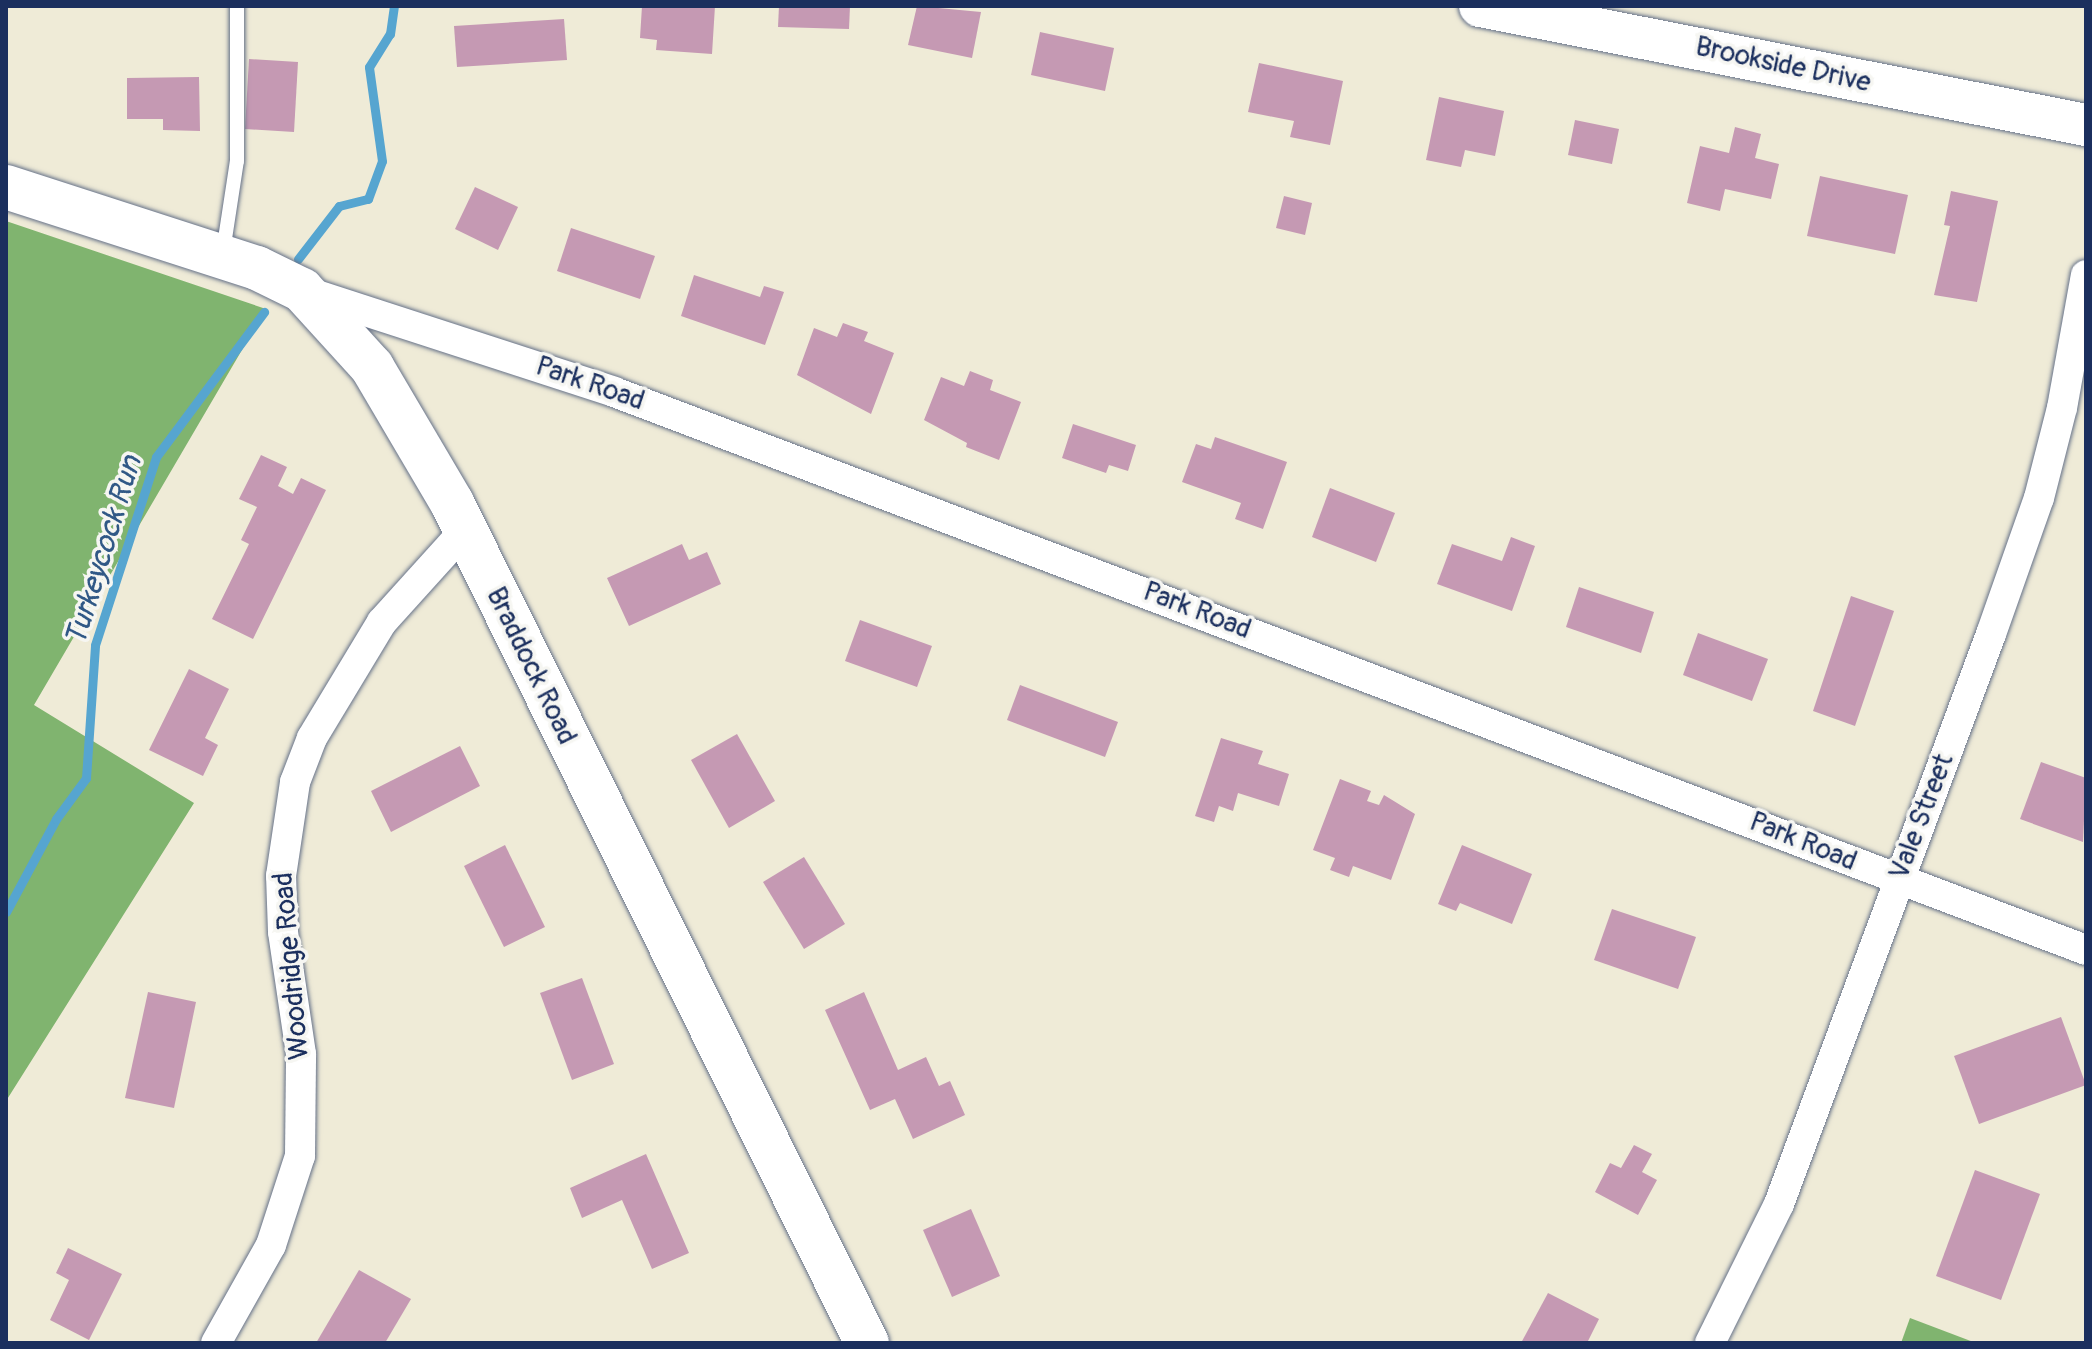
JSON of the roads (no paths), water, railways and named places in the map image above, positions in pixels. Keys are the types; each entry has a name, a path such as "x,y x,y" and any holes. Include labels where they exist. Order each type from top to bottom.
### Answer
{"main road":[{"name":"Braddock Road","path":"6,187 222,256 302,290 372,367 465,530 867,1343"}],"street":[{"name":"Brookside Drive","path":"1480,6 2086,125"},
{"name":"Vale Street","path":"1710,1343 1779,1204 2039,498 2062,408 2086,275"},
{"name":"Park Road","path":"302,290 614,392 2086,950"},
{"name":"Woodridge Road","path":"216,1343 271,1245 300,1156 301,1054 283,932 281,876 295,782 312,738 382,622 465,530"}],"lane":[{"path":"222,256 237,161 237,6"}],"waterway":[{"name":"Turkeycock Run","path":"298,259 339,206 368,199 382,161 369,67 390,34 394,6"},
{"name":"Turkeycock Run","path":"6,912 56,819 86,778 95,645 156,457 264,312"}]}
